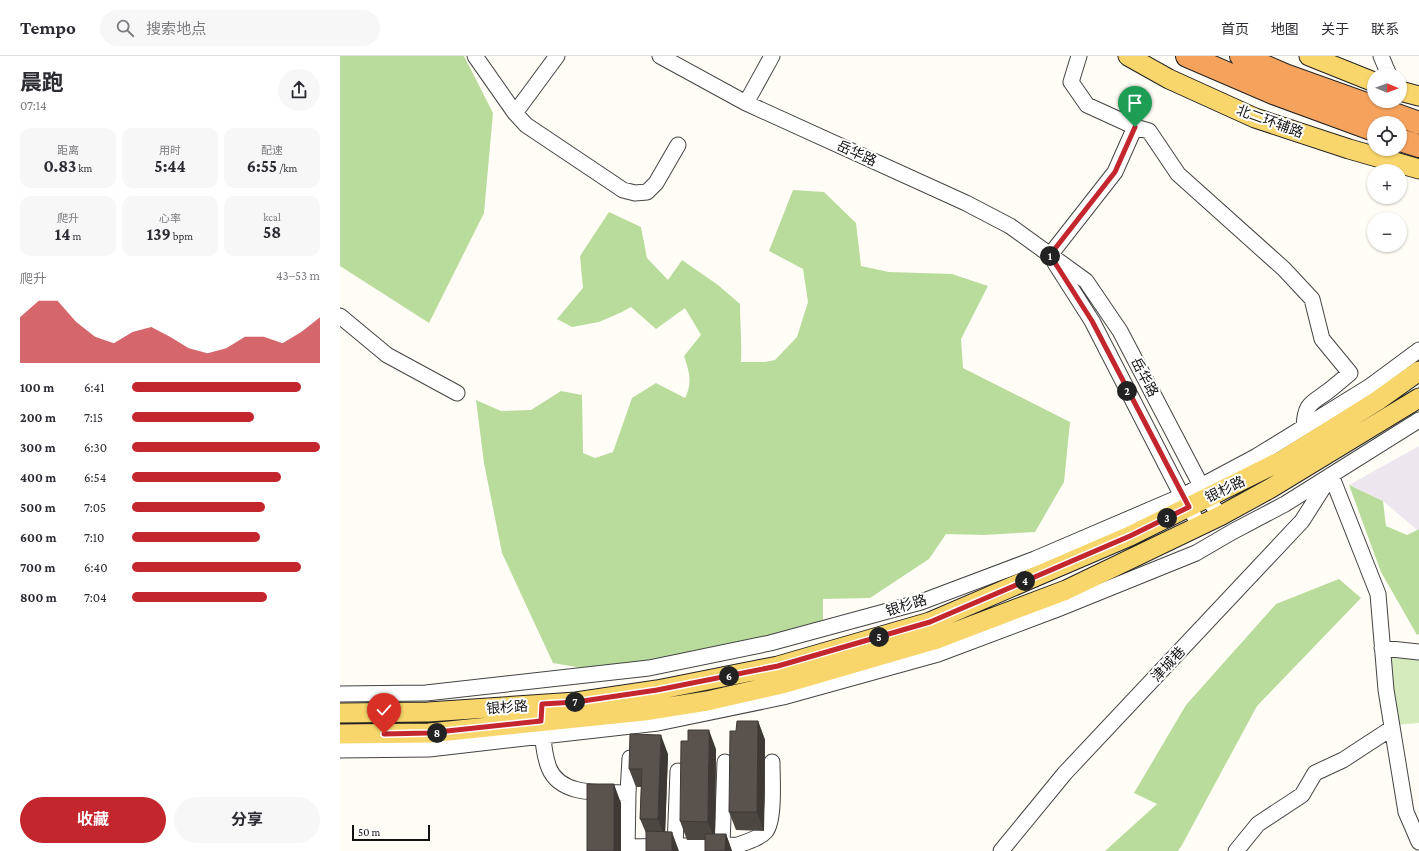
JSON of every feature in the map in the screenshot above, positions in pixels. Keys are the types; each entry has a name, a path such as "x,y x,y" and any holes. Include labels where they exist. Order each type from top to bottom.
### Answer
{"highway":[{"path":"1187,56 1273,93 1367,127"},
{"path":"1241,56 1285,76 1419,123"},
{"path":"1407,142 1419,146"}],"main road":[{"name":"北二环辅路","path":"1128,56 1169,79 1255,118 1349,150 1419,169"},
{"path":"1309,56 1367,79"},
{"path":"1407,93 1419,96"},
{"name":"银杉路","path":"340,713 428,712 542,721 576,702 657,690 778,666 930,622 1130,536 1204,491 1281,461 1377,401 1419,371"},
{"name":"银杉路","path":"340,734 428,733 644,711 707,701 786,683 934,640 1066,590 1200,526 1271,488 1419,398"}],"street":[{"path":"476,56 515,113 533,130 623,190 647,192 656,183 678,145"},
{"path":"515,113 557,56"},
{"name":"岳华路","path":"660,56 746,103 966,203 1010,226 1086,281 1120,331 1204,491 1220,516"},
{"path":"746,103 772,56"},
{"path":"1079,56 1071,82 1087,105 1135,127 1149,131 1178,174 1284,269 1312,299 1322,338 1350,373 1312,402 1305,414 1304,427"},
{"path":"1381,56 1386,68"},
{"path":"1050,255 1115,172 1135,127"},
{"name":"岳华路","path":"1050,255 1092,321 1200,526"},
{"path":"340,316 387,355 457,393"},
{"name":"银杉路","path":"1204,491 1257,456 1369,387 1419,350"},
{"name":"银杉路","path":"340,750 430,749 542,721 658,722 775,699 938,654 1056,610 1196,553 1284,504 1419,420"},
{"path":"1332,475 1378,594 1386,690 1392,728 1406,812 1419,842"},
{"name":"津城巷","path":"1001,851 1065,773 1302,521 1332,475"},
{"name":"银杉路","path":"340,694 426,693 650,668 770,643 922,602 1186,502"},
{"path":"1382,648 1419,652"},
{"path":"542,721 545,756 550,769 557,780 564,785 575,789 628,793"},
{"path":"1236,851 1258,824 1302,795 1315,773 1343,760 1392,728"},
{"path":"630,758 627,849 738,845 747,842 764,832 769,826 772,808 772,762"},
{"path":"722,845 725,762"},
{"path":"678,771 683,848"}],"shaded area":[{"path":"1419,446 1419,529 1417,530 1383,501 1349,485"}],"green space":[{"path":"340,56 464,56 493,113 484,213 429,323 340,266"},
{"path":"793,190 824,192 856,223 861,266 889,272 952,274 988,286 961,339 963,368 1070,422 1064,482 1035,532 984,535 946,534 929,559 870,598 823,599 823,629 600,671 553,663 502,553 484,463 476,400 501,411 531,410 561,391 582,395 583,453 595,458 613,452 632,398 656,383 685,398 690,382 689,372 684,356 701,335 685,308 656,329 631,307 599,322 572,327 557,319 583,288 580,256 609,212 641,227 647,258 668,280 682,260 718,285 740,304 741,362 765,362 775,360 797,337 808,302 803,269 769,251"},
{"path":"1349,485 1383,501 1386,526 1407,535 1419,529 1419,634 1417,635 1381,572"},
{"path":"1339,579 1361,598 1257,706 1178,851 1105,851 1157,804 1134,793 1186,705 1276,604"},
{"path":"1392,658 1419,659 1419,723 1394,725"}],"building":[{"path":"737,721 758,721 757,812 729,812 730,731 736,731"},
{"path":"688,730 709,730 708,822 680,821 681,741 688,741"},
{"path":"630,734 661,735 658,819 640,819 642,769 629,769"},
{"path":"587,784 614,784 614,851 587,851"},
{"path":"646,831 672,832 672,851 646,851"},
{"path":"705,834 726,834 725,851 705,851"}],"route":[{"path":"384,734 428,733 541,721 542,704 576,702 657,690 778,666 930,622 1130,536 1189,507 1092,321 1050,255 1115,172 1135,127"}]}
